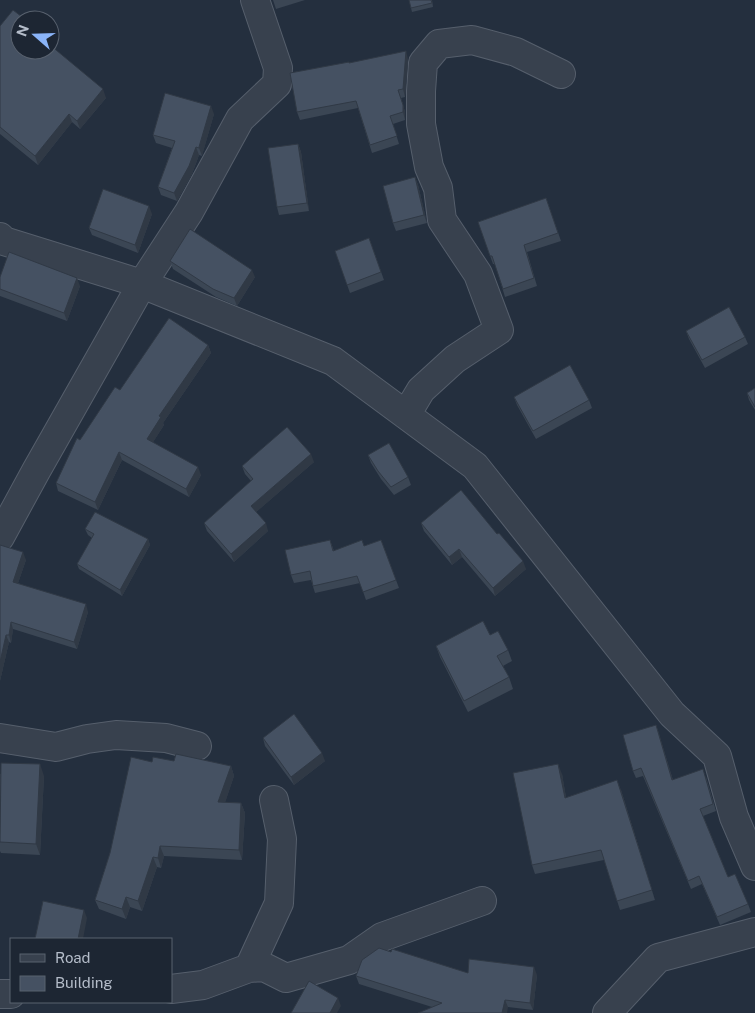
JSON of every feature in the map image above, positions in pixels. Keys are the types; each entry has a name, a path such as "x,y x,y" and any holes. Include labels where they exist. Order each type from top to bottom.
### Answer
{"street":[{"path":"0,537 142,284 189,212 240,119 277,84 278,68 254,0"},
{"path":"406,415 421,390 455,359 499,330 478,274 442,220 438,188 429,167 421,124 423,63 439,44 472,40 516,52 561,74"},
{"path":"0,238 4,241 142,284 333,361 475,466 672,714 717,756 734,817 755,866"},
{"path":"0,738 56,747 87,739 116,735 166,738 197,746"},
{"path":"249,968 279,903 282,839 274,800"},
{"path":"172,989 203,985 249,968 264,967 286,978 349,960 382,937 482,901"},
{"path":"607,1013 658,958 755,932"}],"building":[{"path":"409,0 431,0 432,3 411,8"},
{"path":"10,14 10,60 60,60 60,53 103,89 77,121 69,114 35,156 0,127 0,26"},
{"path":"406,51 403,89 398,90 403,105 403,112 390,116 397,136 370,145 356,101 297,112 290,73"},
{"path":"165,93 211,106 199,148 196,147 189,166 174,193 158,187 175,141 153,135"},
{"path":"298,144 307,203 277,207 268,148"},
{"path":"415,177 424,215 393,223 383,186"},
{"path":"103,189 149,206 135,245 89,228"},
{"path":"546,198 558,233 524,245 534,278 503,289 478,222"},
{"path":"190,229 252,270 234,298 213,289 170,261"},
{"path":"369,238 381,272 347,285 335,251"},
{"path":"9,252 77,278 64,313 0,289 0,277"},
{"path":"729,307 745,337 702,360 686,331"},
{"path":"169,318 208,345 159,416 161,417 147,439 198,467 186,489 119,452 95,502 56,483 77,438 80,440 115,387 120,390"},
{"path":"570,365 589,400 533,431 514,397"},
{"path":"755,388 755,407 747,393"},
{"path":"287,427 311,454 251,506 266,523 231,554 204,523 253,479 242,466"},
{"path":"389,443 408,477 391,487 368,455"},
{"path":"461,490 497,534 499,533 523,561 493,588 459,549 449,557 421,523"},
{"path":"95,512 148,539 120,590 77,564 94,534 85,529"},
{"path":"330,540 333,551 362,540 364,546 381,540 396,580 363,592 357,576 313,586 310,571 291,575 285,550"},
{"path":"0,545 23,552 13,582 86,604 74,642 11,622 9,635 6,635 0,662"},
{"path":"483,621 490,635 498,631 508,650 497,656 509,677 464,701 436,646"},
{"path":"294,714 322,753 291,777 263,738"},
{"path":"656,725 672,780 703,769 713,804 700,809 728,877 735,874 748,904 717,917 699,876 688,881 641,768 633,771 623,735"},
{"path":"176,754 231,766 218,802 241,803 239,850 160,846 158,858 153,857 138,901 126,897 122,909 95,900 110,853 131,757 152,762 153,757 174,761"},
{"path":"1,763 40,764 36,844 0,842"},
{"path":"558,764 565,798 617,780 652,890 617,901 601,850 532,865 513,773"},
{"path":"43,901 84,910 78,938 35,938"},
{"path":"379,948 391,952 392,949 468,973 469,959 534,967 530,1003 505,1000 502,1013 418,1013 442,1003 356,976 362,960"},
{"path":"309,981 338,998 330,1013 291,1013"}]}
